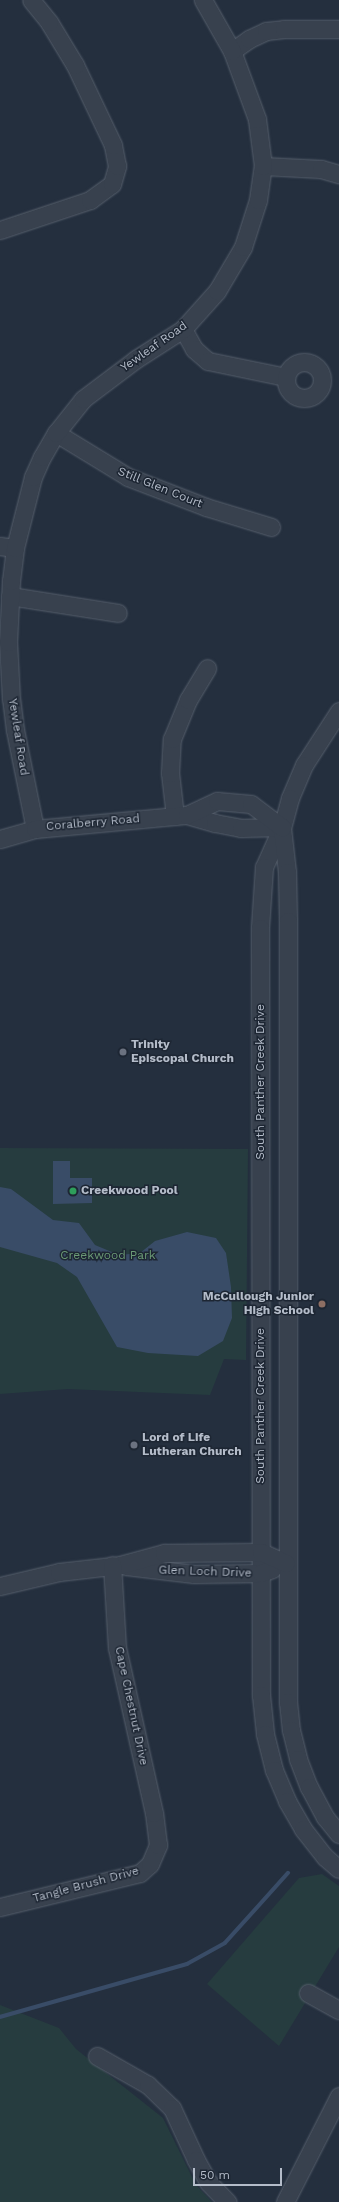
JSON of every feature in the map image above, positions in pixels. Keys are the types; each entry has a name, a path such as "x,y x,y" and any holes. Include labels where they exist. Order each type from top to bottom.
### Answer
{"street":[{"path":"0,230 90,200 112,184 117,166 113,145 62,42 31,0"},
{"name":"Yewleaf Road","path":"35,829 22,766 11,699 8,642 8,547 33,477 42,457 56,433 83,399 98,386 183,329 218,291 243,247 258,200 263,166 257,119 232,51 203,0"},
{"path":"232,51 249,39 266,31 284,29 339,29"},
{"path":"263,166 321,169 339,174"},
{"path":"183,329 194,349 208,361 286,377"},
{"name":"Still Glen Court","path":"56,433 128,477 206,508 271,527"},
{"path":"7,586 118,613"},
{"path":"181,815 170,773 172,739 188,700 207,668"},
{"name":"South Panther Creek Drive","path":"339,711 304,765 290,798 282,827 264,867 260,928 261,1695 265,1734 274,1770 286,1801 303,1829 324,1857 339,1869"},
{"name":"Coralberry Road","path":"0,840 35,829 181,815 218,801 251,804 282,827"},
{"name":"Coralberry Road","path":"181,815 241,828 282,827"},
{"name":"South Panther Creek Drive","path":"282,827 287,872 288,921 286,1564 288,1702 291,1730 298,1759 309,1787 325,1817 339,1834"},
{"name":"Glen Loch Drive","path":"0,1586 59,1572 116,1565 164,1553 261,1552 286,1564"},
{"name":"Glen Loch Drive","path":"116,1565 180,1573 261,1573 286,1564"},
{"name":"Cape Chestnut Drive","path":"116,1565 117,1648 154,1813 158,1845"},
{"name":"Tangle Brush Drive","path":"0,1908 140,1873 150,1864 158,1845"},
{"path":"308,1993 339,2010"},
{"path":"97,2056 148,2085 172,2108 208,2182 227,2202"},
{"path":"286,2202 339,2096"}],"green space":[{"name":"Creekwood Park","path":"0,1148 248,1149 246,1360 224,1359 210,1395 68,1389 0,1394"},
{"path":"322,1874 339,1886 339,1947 279,2046 207,1984 299,1878"},
{"path":"0,2005 59,2028 76,2049 163,2118 196,2185 212,2202 0,2202"}],"water":[{"name":"Creekwood Pool","path":"53,1161 70,1161 70,1178 92,1178 92,1203 53,1204"},
{"path":"0,1187 11,1189 53,1220 79,1223 95,1245 119,1255 140,1253 155,1241 187,1232 216,1238 226,1253 231,1287 232,1318 223,1341 198,1356 148,1353 117,1347 77,1277 57,1263 0,1247"}],"waterway":[{"path":"0,2017 187,1964 225,1943 288,1873"}],"place":[{"name":"Trinity Episcopal Church","path":"123,1052"},
{"name":"Creekwood Pool","path":"73,1191"},
{"name":"McCullough Junior High School","path":"322,1304"},
{"name":"Lord of Life Lutheran Church","path":"134,1445"}]}
